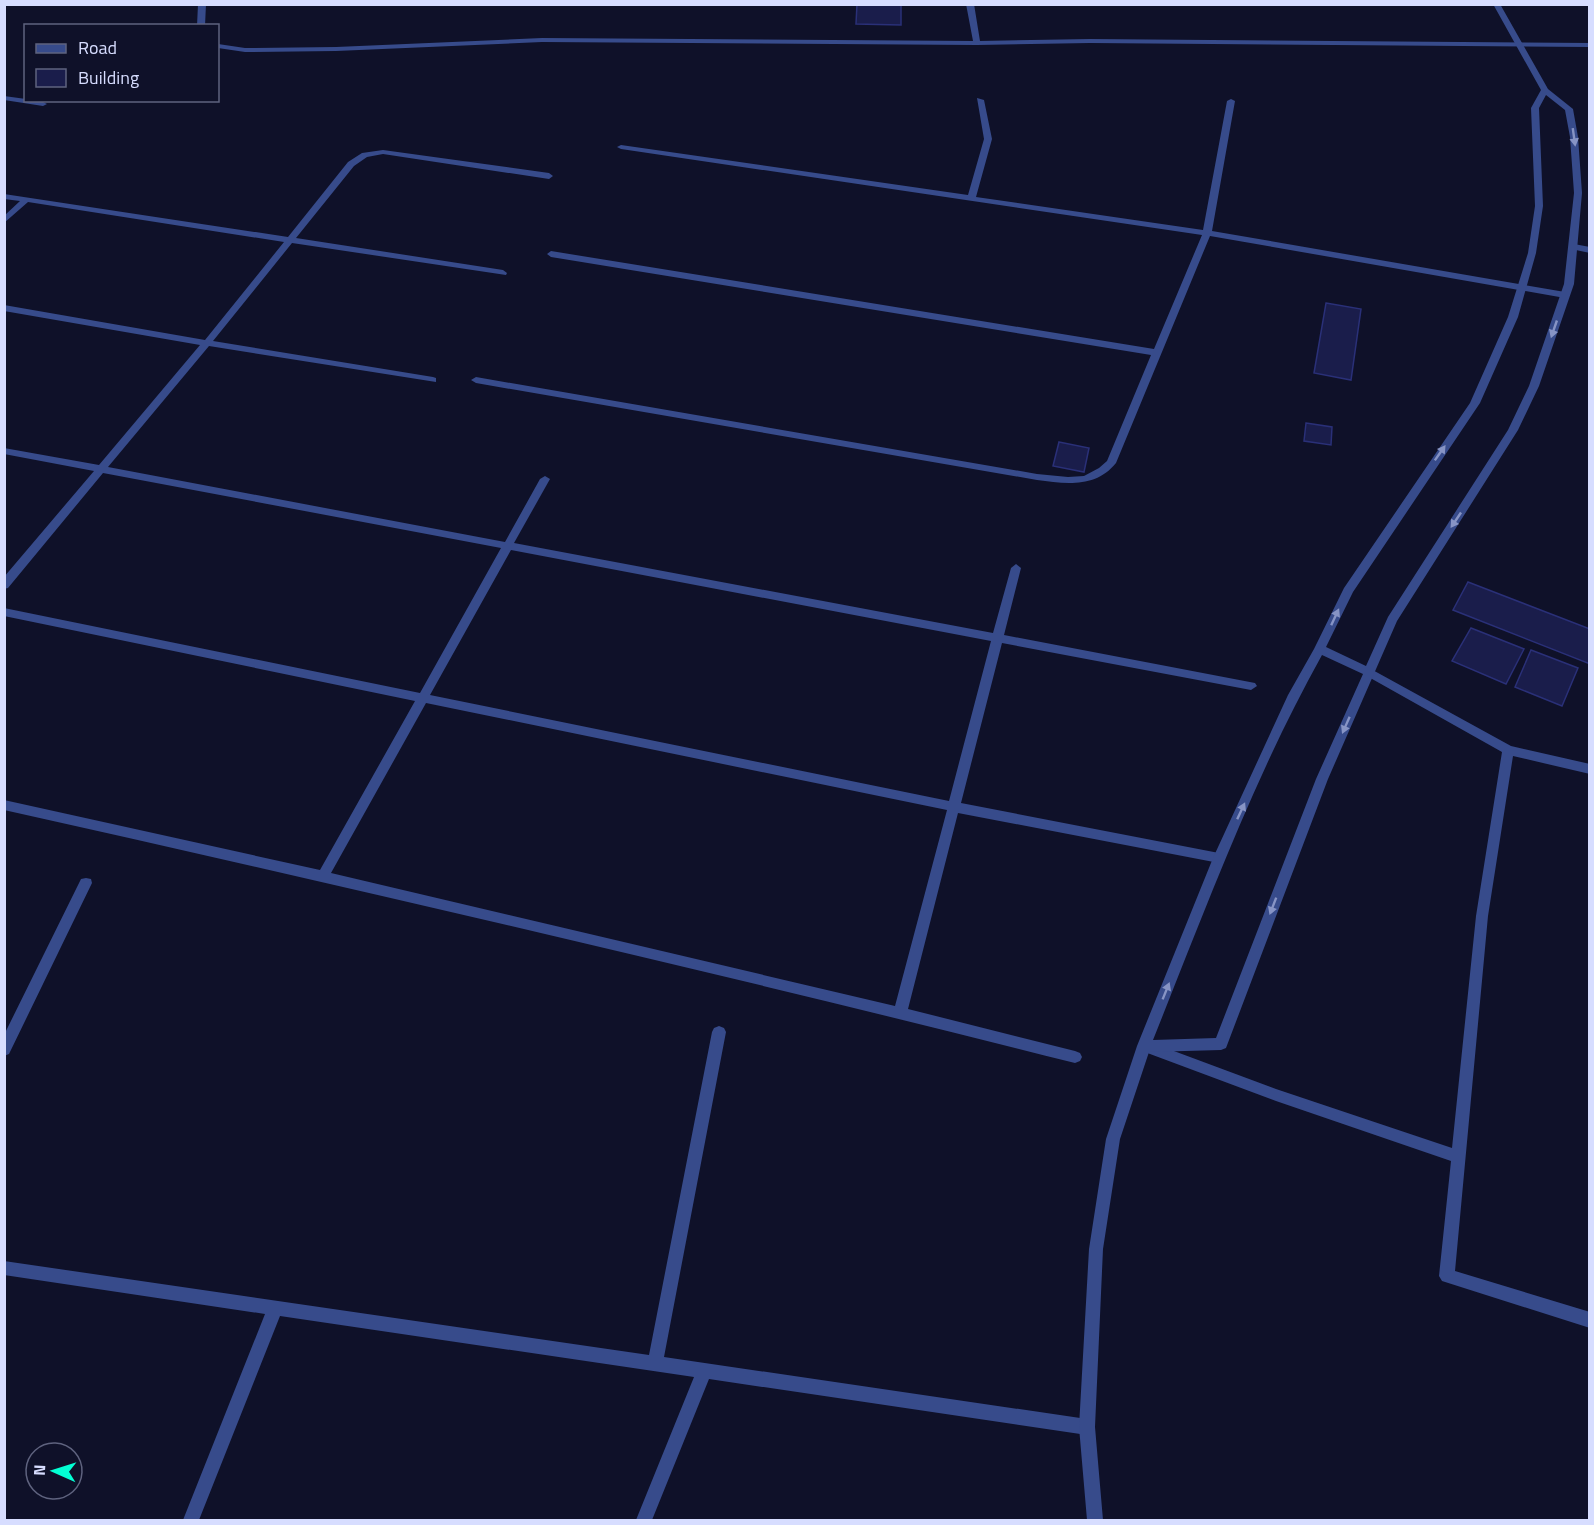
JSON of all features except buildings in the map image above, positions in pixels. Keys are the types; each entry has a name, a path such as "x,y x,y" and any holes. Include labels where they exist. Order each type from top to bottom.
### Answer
{"street":[{"path":"201,24 202,4"},
{"path":"970,4 977,43"},
{"path":"1144,1046 1221,1044 1322,779 1392,620 1414,582 1495,462 1513,430 1534,386 1565,296 1574,247 1578,193 1574,137 1569,110 1545,90 1496,4"},
{"path":"219,46 245,50 336,49 542,40 1590,45"},
{"path":"1095,1521 1087,1427 1096,1249 1113,1139 1144,1046 1219,858 1294,695 1320,649 1348,591 1474,403 1513,317 1532,253 1539,206 1535,108 1545,90"},
{"path":"4,98 24,101"},
{"path":"972,197 988,139 980,100"},
{"path":"476,380 1037,477 1078,481 1098,476 1111,463 1207,233 1231,101"},
{"path":"30,102 43,104"},
{"path":"621,147 1207,233 1565,296"},
{"path":"4,585 207,343 351,164 366,155 383,152 549,176"},
{"path":"4,196 503,273"},
{"path":"4,221 27,199"},
{"path":"1574,247 1590,250"},
{"path":"550,254 1158,353"},
{"path":"4,309 433,380"},
{"path":"4,451 1251,686"},
{"path":"323,876 545,479"},
{"path":"900,1013 1016,568"},
{"path":"4,612 955,807 1219,858"},
{"path":"1320,649 1370,672 1508,750 1590,770"},
{"path":"1508,750 1482,916 1448,1276 1590,1320"},
{"path":"4,805 323,876 900,1013 1075,1057"},
{"path":"4,1050 86,883"},
{"path":"655,1363 719,1032"},
{"path":"1144,1046 1249,1086 1460,1157"},
{"path":"4,1268 1087,1427"},
{"path":"192,1521 275,1308"},
{"path":"644,1521 705,1370"}]}
